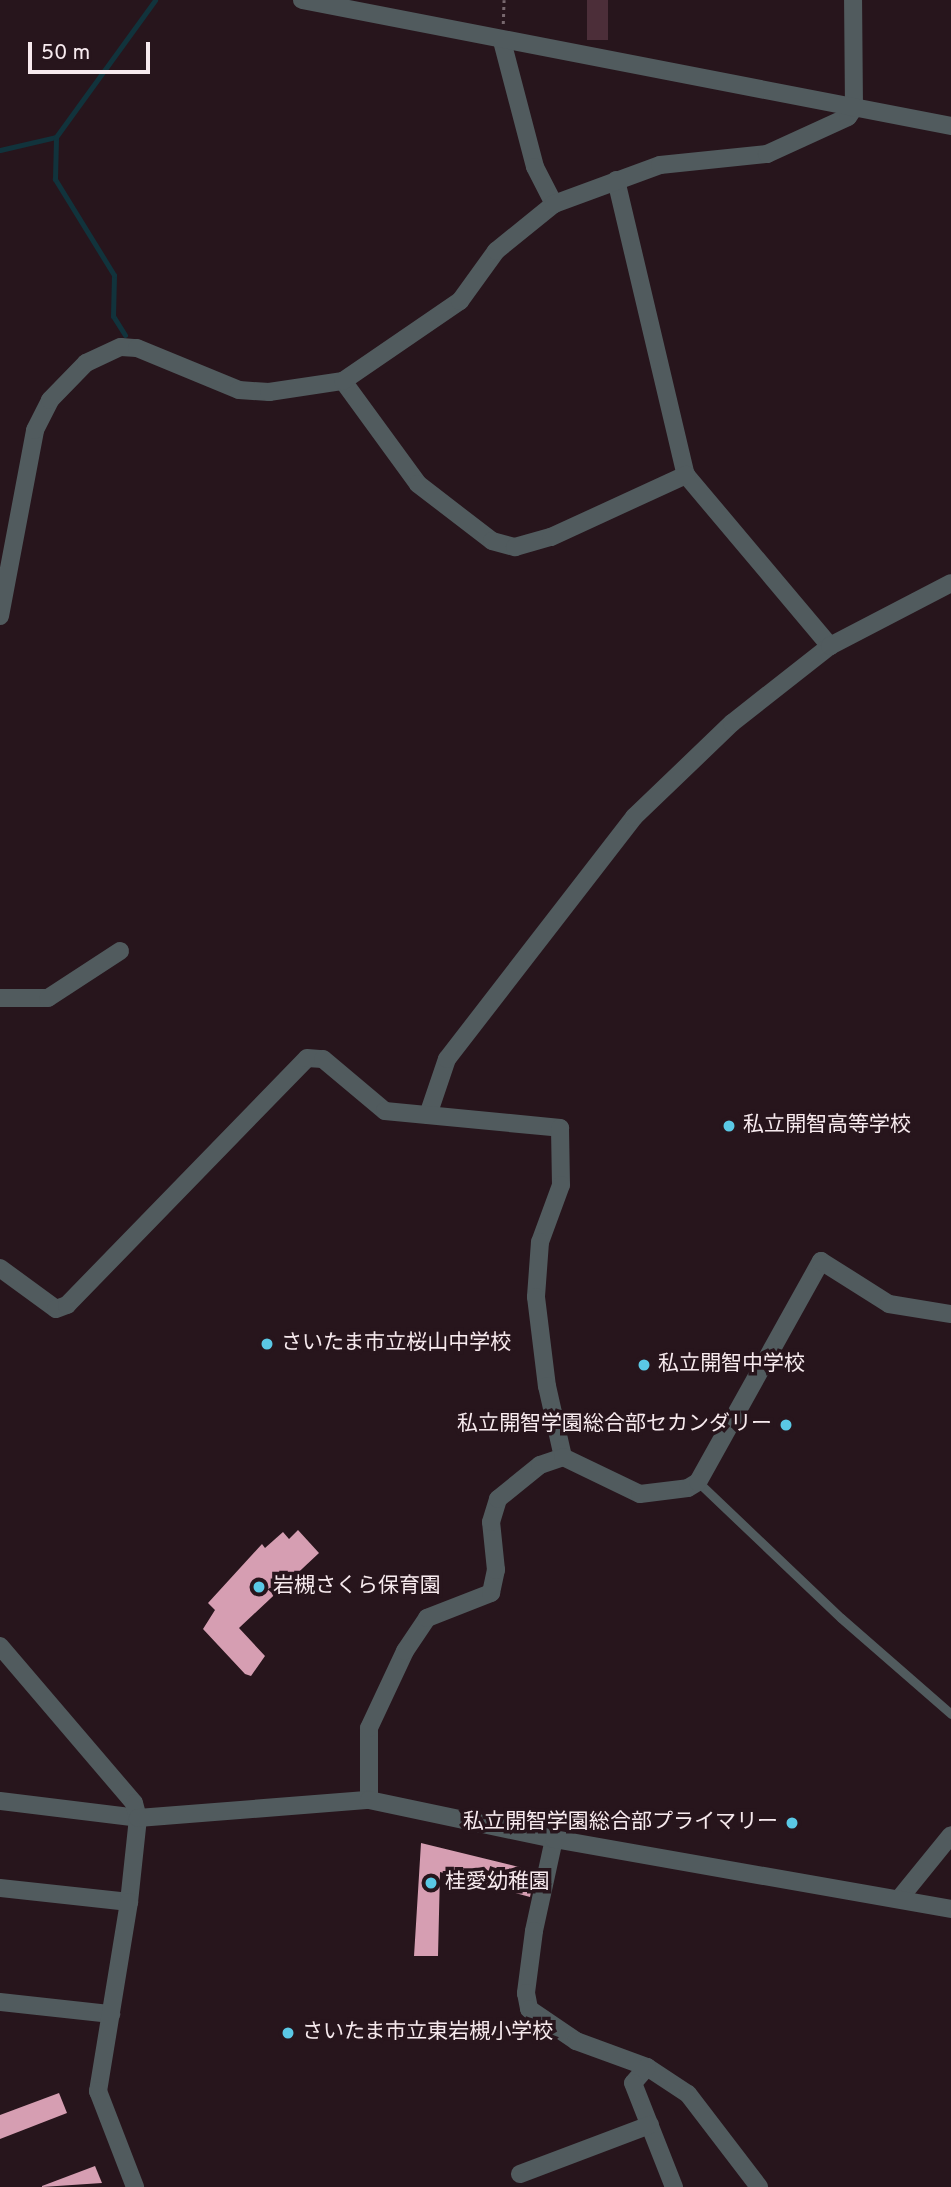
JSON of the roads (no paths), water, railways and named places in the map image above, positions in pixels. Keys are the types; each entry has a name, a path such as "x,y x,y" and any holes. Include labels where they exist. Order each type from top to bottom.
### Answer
{"street":[{"path":"302,0 502,41 951,126"},
{"path":"853,0 853,108"},
{"path":"502,41 535,167 554,204"},
{"path":"0,616 35,430 50,400 86,363 110,350 137,348 239,390 269,392 343,381 460,301 496,251 554,204 660,165 767,154 825,131 853,108"},
{"path":"616,180 686,475 830,646"},
{"path":"343,381 418,484 492,541 515,547 551,537 686,475"},
{"path":"428,1115 447,1059 634,817 732,723 830,646 951,583"},
{"path":"0,998 48,998 120,951"},
{"path":"0,1268 55,1308 67,1305 307,1058 323,1059 385,1111 559,1128 561,1185 540,1242 536,1297 547,1386 563,1457"},
{"path":"369,1800 369,1728 405,1651 427,1618 491,1593 496,1570 491,1522 498,1499 540,1465 563,1457 640,1494 688,1488 698,1482 821,1261 889,1304 951,1314"},
{"path":"0,1646 134,1803 138,1818 129,1902 98,2091 135,2187"},
{"path":"0,1801 138,1818 369,1800 554,1839 951,1909"},
{"path":"899,1899 951,1835"},
{"path":"554,1839 534,1931 526,1993 529,2009 576,2041 647,2067 688,2094 759,2187"},
{"path":"0,1888 129,1902"},
{"path":"0,2002 111,2014"},
{"path":"647,2067 633,2083 674,2187"},
{"path":"520,2175 650,2125"}],"lane":[{"path":"698,1482 841,1618 951,1714"}],"waterway":[{"path":"125,335 113,316 114,275 55,179 56,137 155,0"},
{"path":"0,150 56,137"}],"place":[{"name":"私立開智高等学校","path":"729,1126"},
{"name":"さいたま市立桜山中学校","path":"267,1344"},
{"name":"私立開智中学校","path":"644,1365"},
{"name":"私立開智学園総合部セカンダリー","path":"786,1425"},
{"name":"岩槻さくら保育園","path":"259,1587"},
{"name":"私立開智学園総合部プライマリー","path":"792,1823"},
{"name":"桂愛幼稚園","path":"431,1883"},
{"name":"さいたま市立東岩槻小学校","path":"288,2033"}]}
